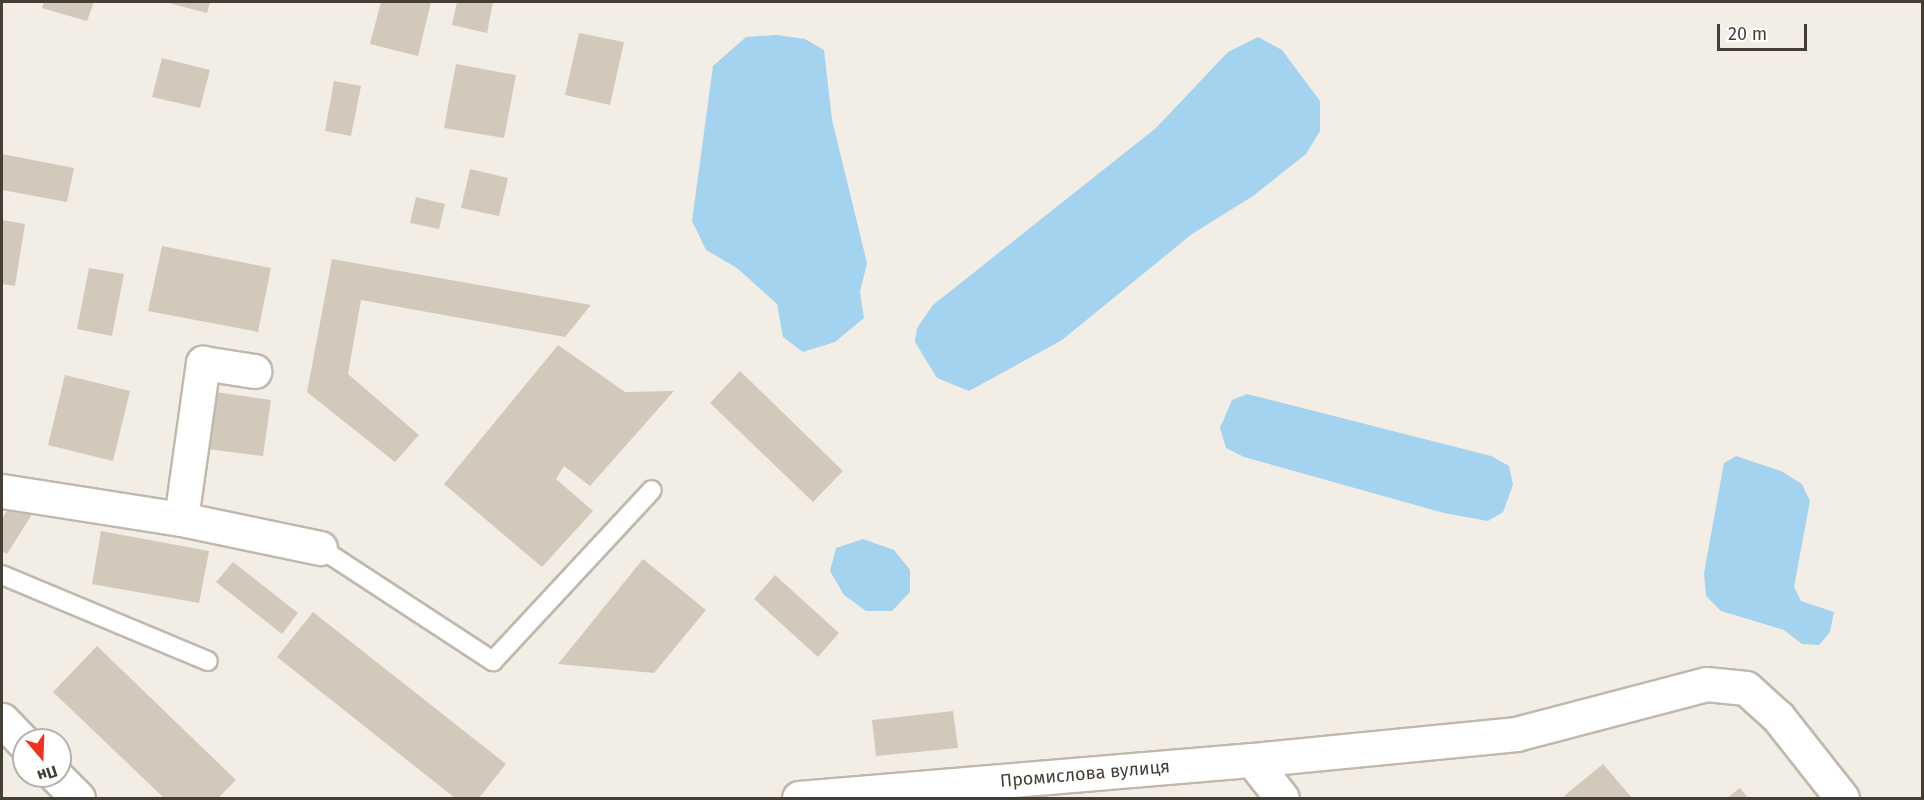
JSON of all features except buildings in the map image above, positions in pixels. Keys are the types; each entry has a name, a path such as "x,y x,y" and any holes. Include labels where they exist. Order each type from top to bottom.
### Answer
{"street":[{"path":"181,519 203,363 254,371"},
{"path":"2,491 181,519 320,548"},
{"name":"Промислова вулиця","path":"798,798 1252,760 1516,734 1706,684 1746,688 1778,717 1842,798"},
{"path":"1252,760 1282,798"}],"lane":[{"path":"320,548 493,661 652,490"},
{"path":"2,575 208,661"}],"water":[{"path":"776,35 805,39 824,50 832,120 867,263 860,292 864,318 835,342 803,352 783,337 777,304 737,268 706,250 692,221 713,66 746,37"},
{"path":"1258,37 1282,50 1320,101 1320,131 1306,154 1253,196 1192,234 1062,340 969,391 937,378 915,342 917,328 933,305 1156,128 1228,52"},
{"path":"1247,394 1491,456 1509,466 1513,485 1503,512 1488,521 1444,513 1244,457 1226,448 1220,428 1232,400"},
{"path":"1736,456 1781,471 1802,484 1810,501 1794,587 1801,601 1834,612 1830,632 1819,645 1802,644 1784,630 1721,611 1706,596 1704,573 1724,463"},
{"path":"863,539 894,550 910,570 910,592 892,611 866,611 844,595 830,571 836,548"}]}
